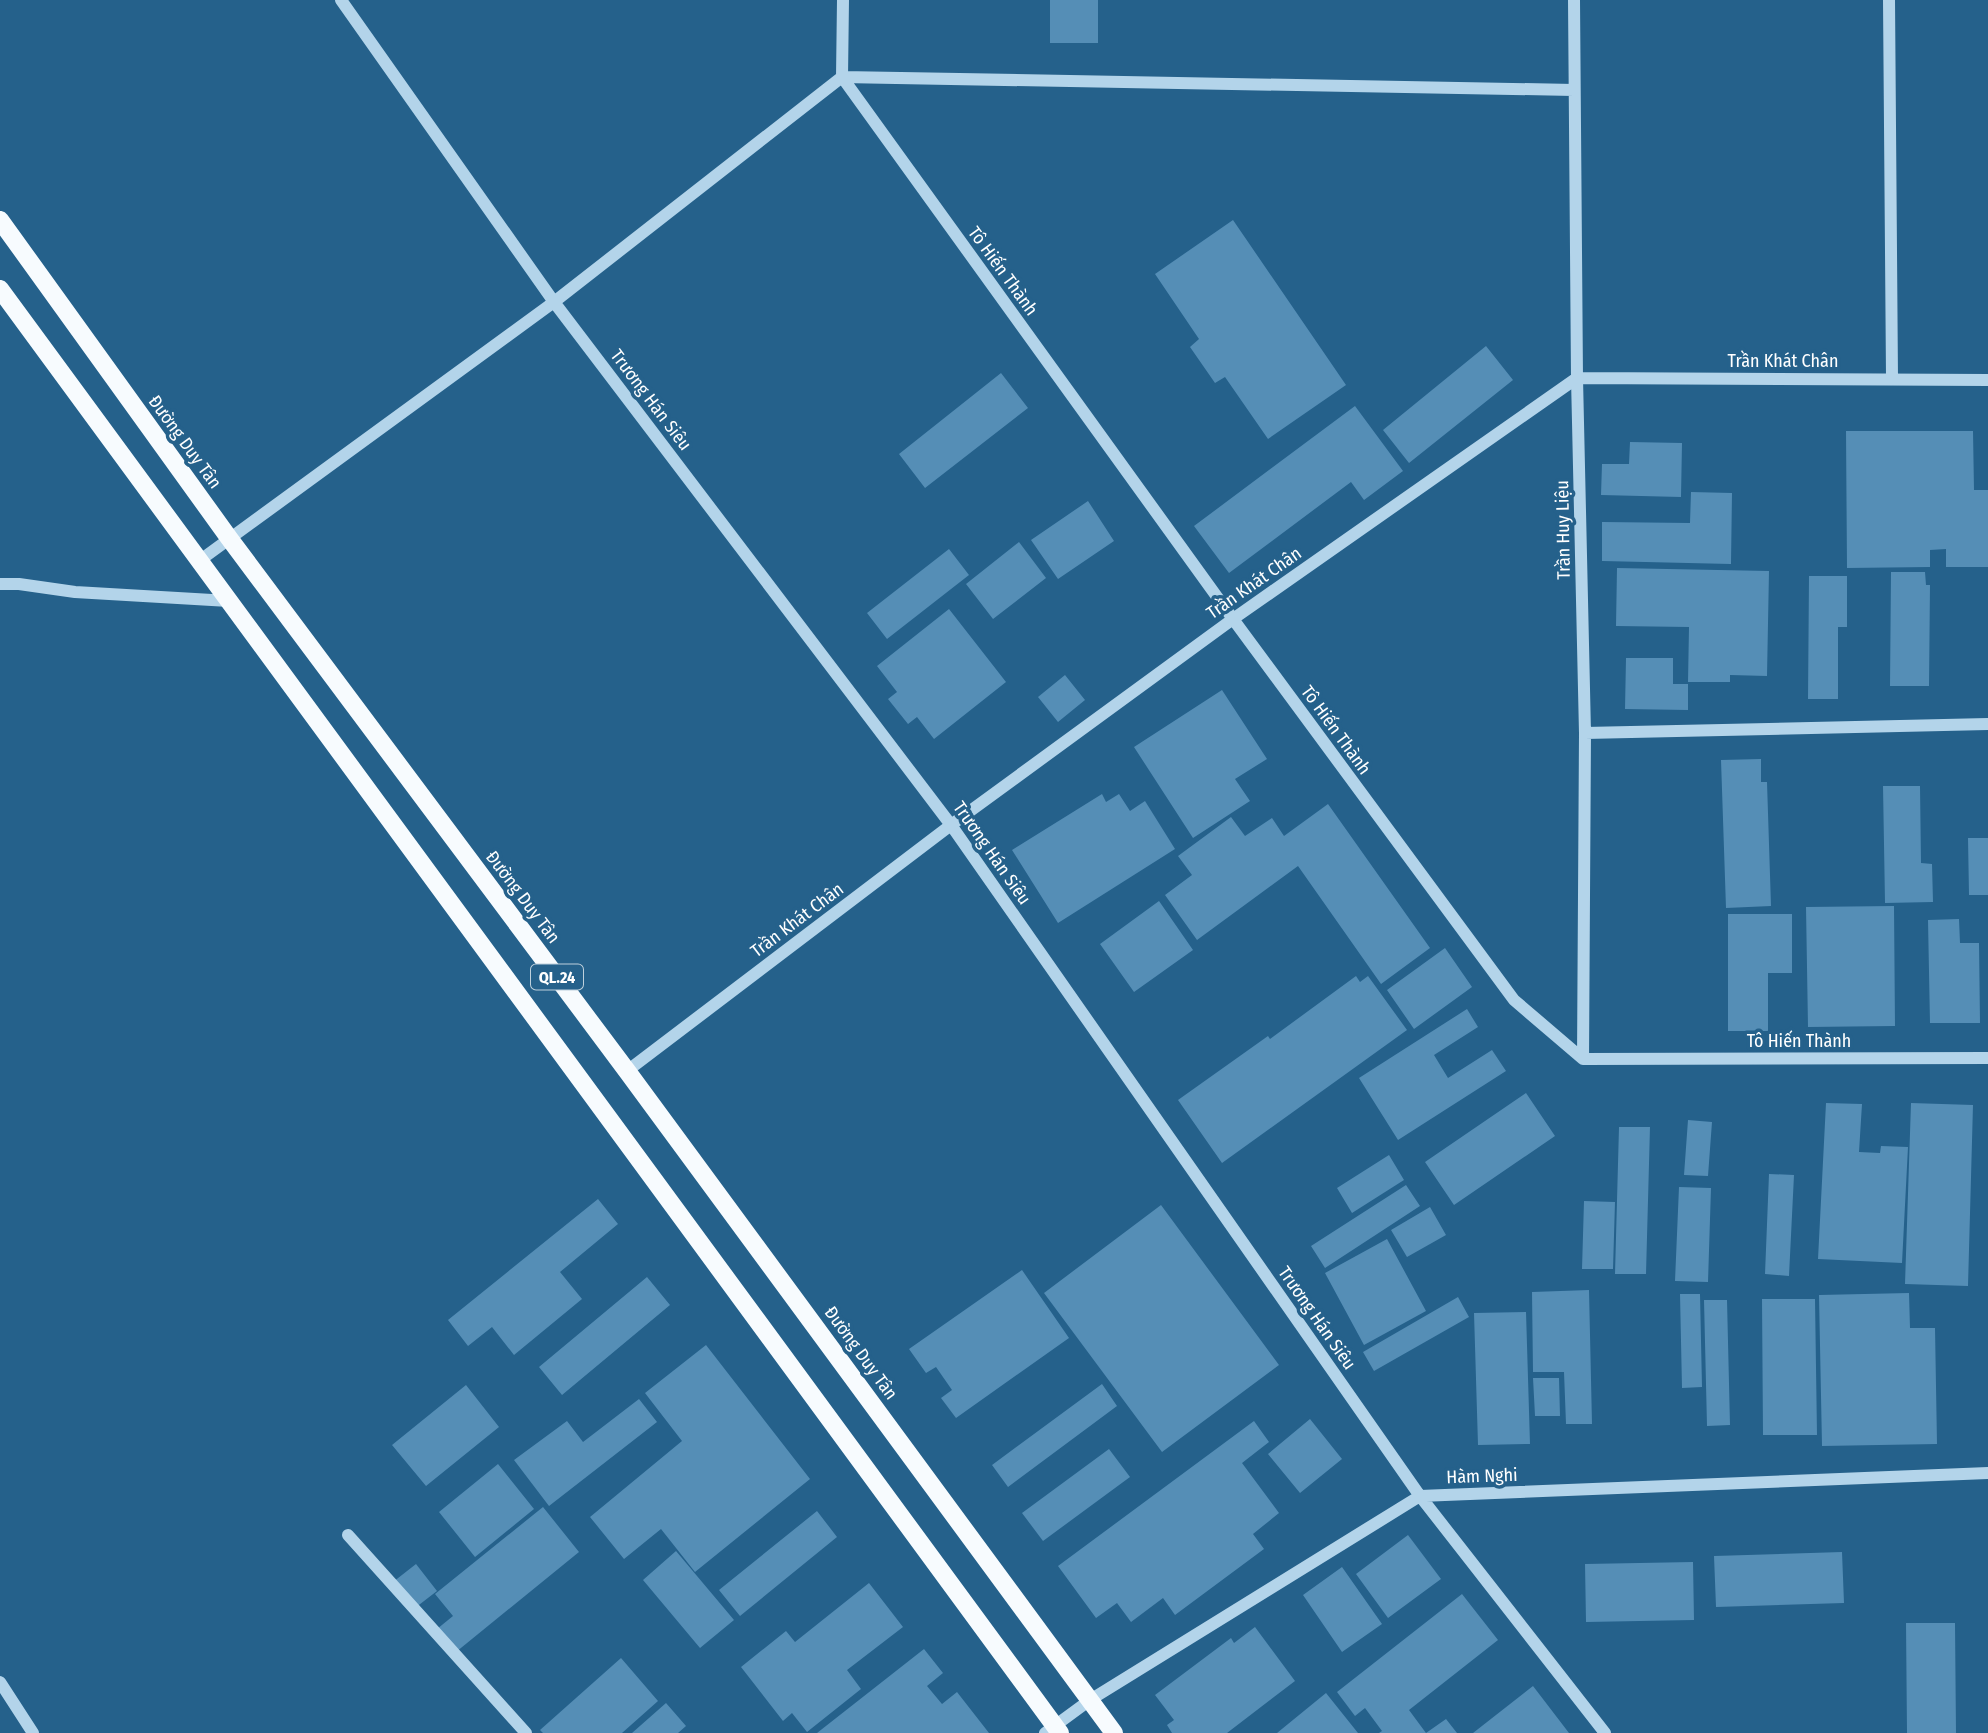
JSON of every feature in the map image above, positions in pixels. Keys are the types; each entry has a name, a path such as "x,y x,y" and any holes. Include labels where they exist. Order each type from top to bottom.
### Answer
{"main road":[{"name":"Đường Duy Tân","path":"0,220 229,538 627,1071 1114,1733"},
{"name":"QL.24","path":"0,289 1053,1730"}],"street":[{"name":"Trương Hán Siêu","path":"341,0 554,302 951,825 1420,1496 1605,1733"},
{"path":"842,77 843,0"},
{"name":"Trần Huy Liệu","path":"1574,0 1577,378 1585,733 1583,1059"},
{"path":"1889,0 1892,378"},
{"path":"199,561 554,302 842,77 1574,90"},
{"name":"Tô Hiến Thành","path":"842,77 1233,619 1514,1000 1583,1059 1988,1058"},
{"name":"Trần Khát Chân","path":"627,1071 951,825 1233,619 1577,378 1988,380"},
{"path":"0,584 75,592 229,601"},
{"path":"1585,733 1988,724"},
{"name":"Hàm Nghi","path":"1053,1730 1090,1700 1420,1496 1988,1473"},
{"path":"348,1535 526,1733"},
{"path":"0,1682 33,1733"}],"building":[{"path":"1050,0 1098,0 1098,43 1050,43"},
{"path":"1233,220 1346,385 1268,439 1225,377 1215,383 1190,347 1199,339 1155,274"},
{"path":"1486,346 1513,380 1409,463 1383,430"},
{"path":"1001,373 1028,408 925,488 899,454"},
{"path":"1355,406 1403,471 1364,500 1351,482 1229,573 1194,526"},
{"path":"1846,431 1973,431 1974,490 1988,490 1988,567 1946,567 1946,549 1930,550 1930,567 1847,568"},
{"path":"1630,442 1682,443 1681,497 1601,495 1602,464 1629,464"},
{"path":"1691,492 1732,493 1731,564 1602,561 1602,522 1690,523"},
{"path":"1088,501 1114,541 1058,579 1031,540"},
{"path":"1019,542 1046,578 993,619 966,584"},
{"path":"949,549 969,575 887,639 867,613"},
{"path":"1617,568 1769,571 1767,676 1730,675 1730,682 1688,682 1689,627 1616,626"},
{"path":"1891,572 1925,572 1926,585 1930,585 1929,686 1890,686"},
{"path":"1809,576 1847,576 1847,627 1838,627 1838,699 1808,699"},
{"path":"949,609 1006,682 934,739 917,717 908,724 888,699 897,692 877,666"},
{"path":"1626,658 1673,658 1673,684 1688,684 1688,710 1625,709"},
{"path":"1065,675 1085,700 1058,722 1038,697"},
{"path":"1222,690 1267,759 1235,779 1250,801 1193,838 1134,747"},
{"path":"1761,759 1761,782 1767,782 1771,906 1726,908 1721,760"},
{"path":"1883,786 1920,786 1921,863 1932,864 1933,902 1885,903"},
{"path":"1102,794 1106,802 1119,794 1130,811 1145,801 1175,849 1058,923 1012,850"},
{"path":"1328,804 1430,948 1381,984 1298,866 1197,940 1165,895 1192,875 1178,856 1231,817 1245,836 1272,818 1284,836"},
{"path":"1968,838 1988,838 1988,895 1969,895"},
{"path":"1159,901 1193,950 1134,992 1100,944"},
{"path":"1894,906 1895,1026 1808,1027 1806,907"},
{"path":"1728,914 1792,914 1792,973 1768,973 1768,1031 1728,1031"},
{"path":"1959,919 1960,943 1979,943 1980,1023 1930,1023 1928,920"},
{"path":"1445,948 1472,987 1414,1029 1387,990"},
{"path":"1356,976 1360,982 1368,976 1407,1030 1222,1163 1178,1100 1268,1036 1270,1039"},
{"path":"1467,1009 1478,1027 1434,1055 1448,1078 1492,1050 1506,1071 1398,1140 1359,1078"},
{"path":"1526,1093 1555,1136 1454,1205 1425,1162"},
{"path":"1826,1103 1862,1104 1859,1152 1880,1153 1881,1146 1908,1147 1902,1263 1818,1259"},
{"path":"1911,1103 1973,1105 1968,1286 1905,1284"},
{"path":"1688,1120 1712,1122 1708,1176 1684,1175"},
{"path":"1619,1127 1650,1127 1646,1274 1615,1274"},
{"path":"1389,1155 1404,1180 1352,1213 1337,1188"},
{"path":"1769,1174 1794,1175 1789,1276 1765,1274"},
{"path":"1406,1185 1420,1206 1325,1268 1311,1246"},
{"path":"1679,1187 1711,1188 1708,1282 1675,1281"},
{"path":"598,1199 618,1224 560,1272 582,1299 514,1355 492,1327 468,1346 448,1320"},
{"path":"1584,1201 1615,1202 1613,1269 1582,1269"},
{"path":"1161,1205 1279,1365 1162,1452 1044,1293"},
{"path":"1430,1207 1446,1235 1407,1257 1391,1230"},
{"path":"1387,1239 1426,1311 1364,1345 1325,1273"},
{"path":"1022,1270 1069,1338 956,1418 941,1398 952,1390 936,1367 926,1373 909,1349"},
{"path":"647,1277 670,1305 562,1395 539,1367"},
{"path":"1589,1290 1592,1424 1566,1424 1564,1372 1533,1372 1532,1292"},
{"path":"1909,1293 1910,1328 1935,1328 1937,1444 1822,1446 1819,1295"},
{"path":"1680,1294 1700,1294 1702,1387 1682,1388"},
{"path":"1458,1297 1469,1317 1374,1371 1363,1352"},
{"path":"1762,1299 1815,1299 1817,1435 1763,1435"},
{"path":"1704,1300 1727,1300 1730,1425 1707,1426"},
{"path":"1526,1312 1530,1444 1478,1445 1474,1313"},
{"path":"706,1345 810,1479 695,1572 661,1529 624,1559 590,1517 682,1441 645,1393"},
{"path":"1533,1378 1559,1378 1560,1416 1535,1416"},
{"path":"1102,1384 1117,1406 1008,1487 992,1465"},
{"path":"466,1385 499,1427 426,1486 392,1445"},
{"path":"639,1399 657,1422 549,1506 514,1460 567,1421 583,1442"},
{"path":"1310,1419 1342,1459 1300,1493 1268,1454"},
{"path":"1254,1421 1269,1442 1242,1463 1279,1513 1253,1534 1264,1549 1175,1615 1163,1598 1131,1622 1117,1603 1096,1618 1058,1566"},
{"path":"1109,1449 1130,1477 1043,1541 1022,1513"},
{"path":"498,1464 534,1509 475,1557 439,1512"},
{"path":"543,1507 579,1552 456,1652 437,1629 453,1616 435,1594"},
{"path":"817,1511 837,1537 740,1616 719,1590"},
{"path":"1408,1535 1441,1579 1388,1618 1356,1574"},
{"path":"676,1551 734,1620 700,1648 643,1580"},
{"path":"1842,1552 1844,1603 1716,1607 1714,1556"},
{"path":"1693,1562 1694,1620 1586,1622 1585,1564"},
{"path":"416,1564 437,1591 415,1608 393,1582"},
{"path":"1342,1567 1382,1624 1342,1652 1303,1595"},
{"path":"869,1583 903,1627 847,1670 861,1689 807,1732 792,1713 783,1721 741,1667 786,1631 795,1642"},
{"path":"1462,1594 1498,1640 1409,1710 1426,1733 1379,1733 1382,1731 1365,1708 1355,1716 1337,1692"},
{"path":"1906,1623 1955,1623 1956,1733 1907,1733"},
{"path":"1255,1627 1295,1681 1227,1733 1172,1733 1167,1725 1174,1720 1155,1695 1231,1638 1234,1643"},
{"path":"924,1649 943,1673 927,1686 942,1704 957,1692 989,1733 817,1733"},
{"path":"621,1658 658,1701 622,1733 543,1733 540,1730"},
{"path":"1533,1686 1569,1733 1473,1733"},
{"path":"1326,1693 1358,1733 1277,1733"},
{"path":"666,1703 686,1726 678,1733 632,1733"},
{"path":"1446,1719 1457,1733 1426,1733"}]}
